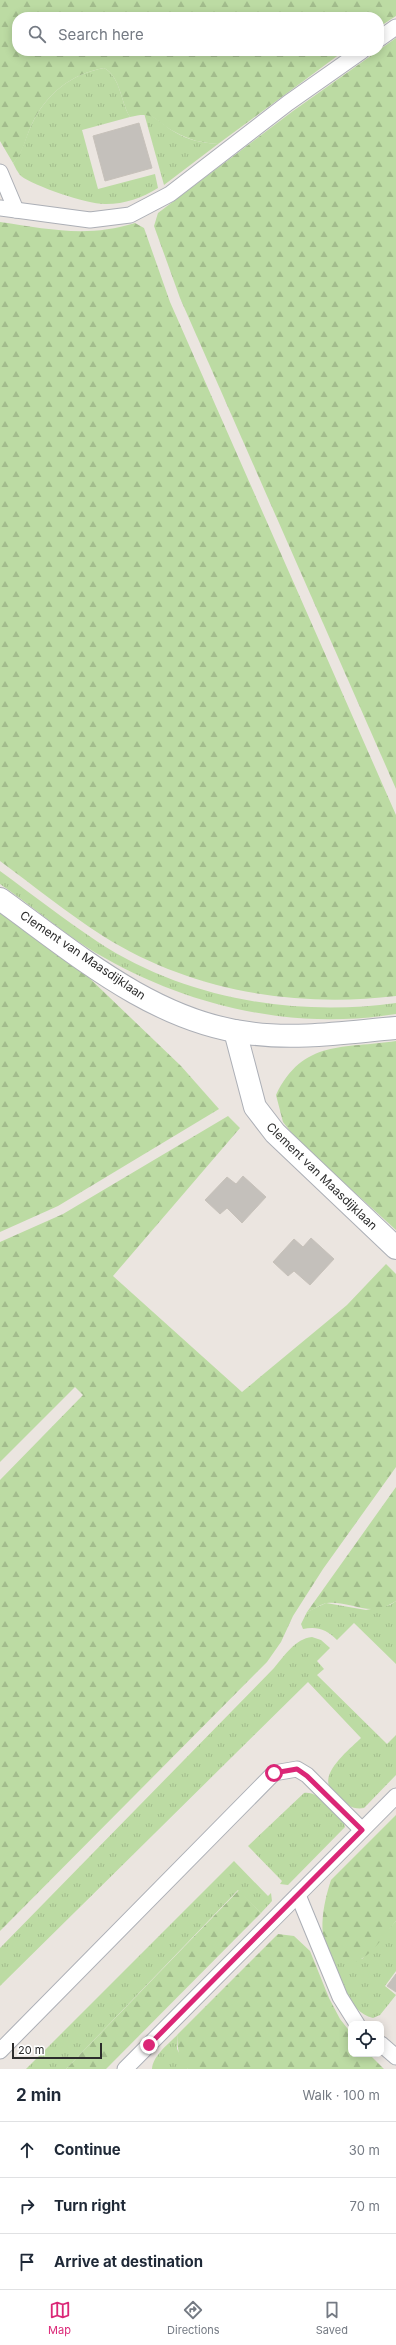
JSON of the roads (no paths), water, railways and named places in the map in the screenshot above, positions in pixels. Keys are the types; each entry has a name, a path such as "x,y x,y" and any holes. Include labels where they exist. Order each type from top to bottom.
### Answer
{"street":[{"name":"Clement van Maasdijklaan","path":"0,899 89,963 149,1001 181,1016 235,1031 285,1035 396,1028"},
{"name":"Clement van Maasdijklaan","path":"235,1031 255,1107 275,1133 396,1248"}],"lane":[{"path":"384,36 396,28"},
{"path":"0,208 90,220 130,216 170,194 288,103 355,56"},
{"path":"0,172 16,210"},
{"path":"0,2050 274,1773 297,1769 307,1776 362,1830"},
{"path":"125,2069 396,1796"},
{"path":"298,1895 340,1998 355,2021"},
{"path":"384,2046 396,2056"}]}
